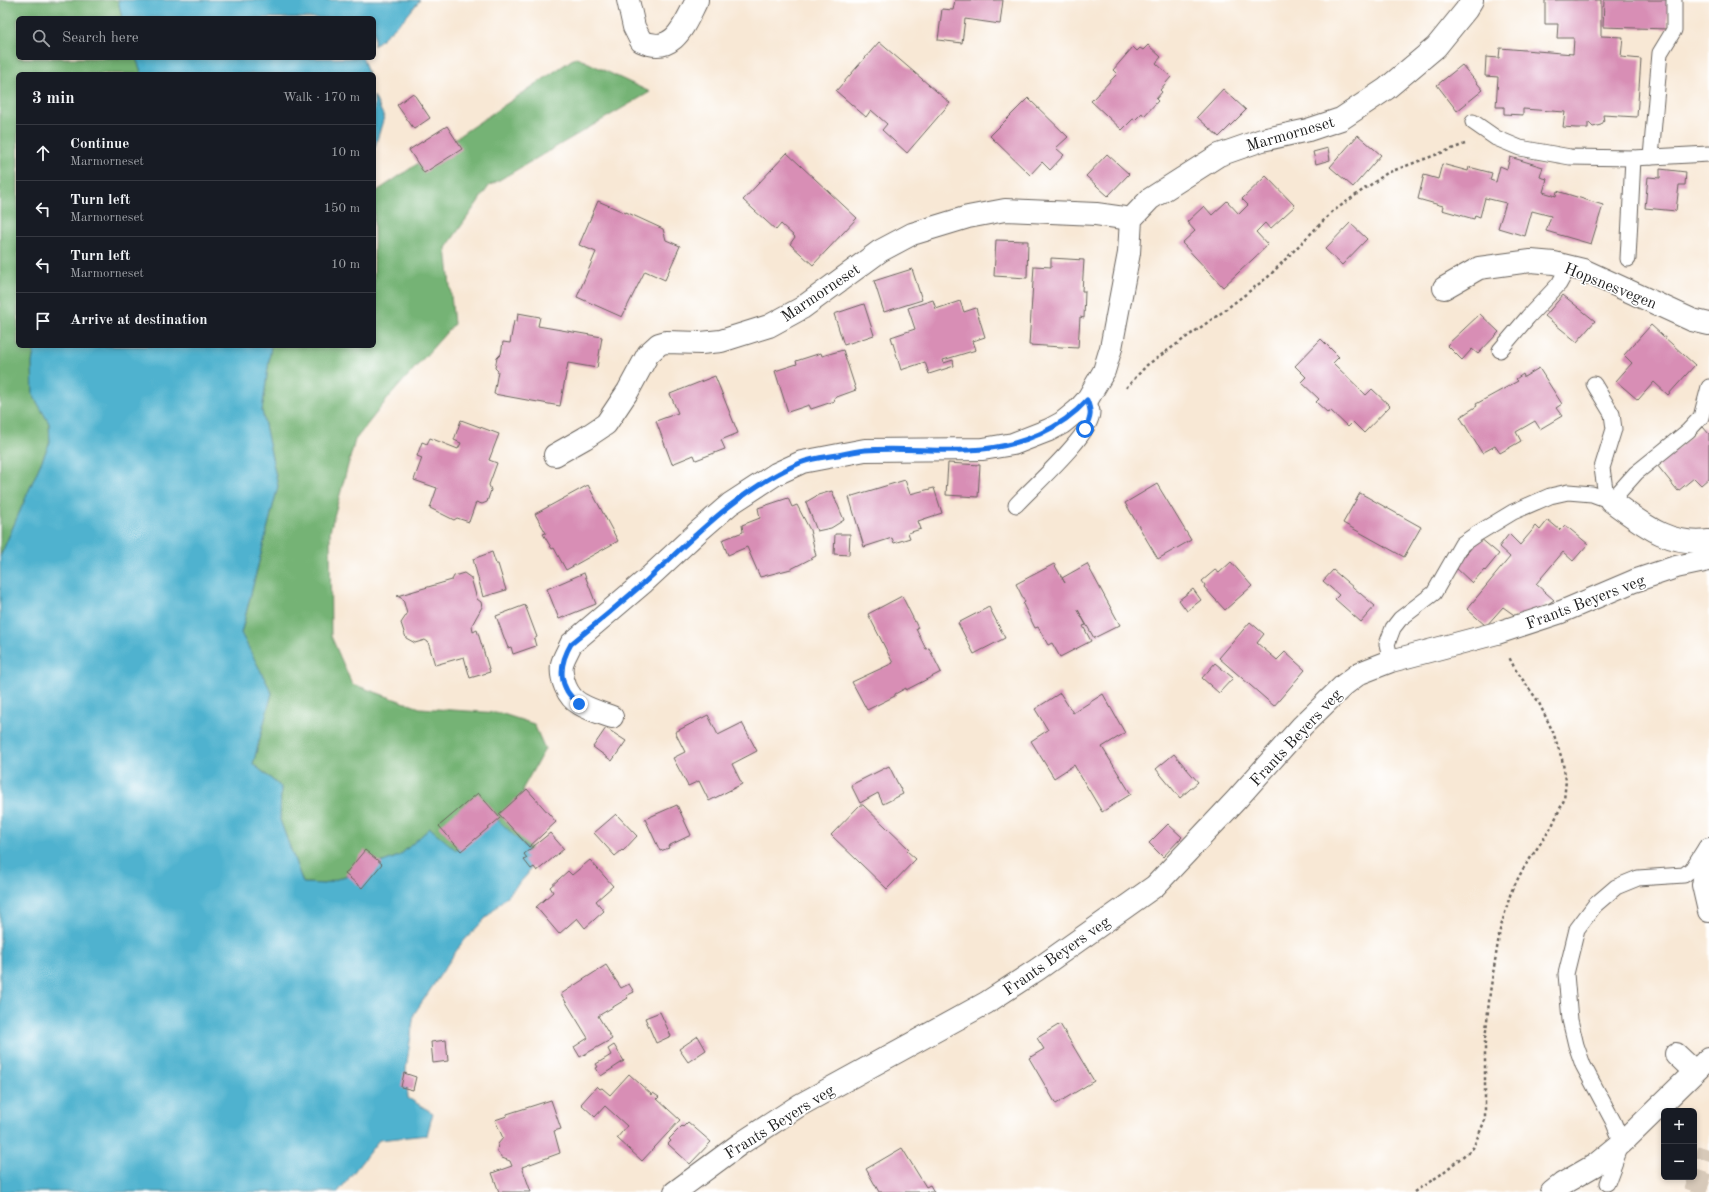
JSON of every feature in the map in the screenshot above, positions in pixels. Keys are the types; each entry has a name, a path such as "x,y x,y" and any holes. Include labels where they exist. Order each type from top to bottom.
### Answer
{"street":[{"path":"628,0 634,27 641,41 650,45 660,46 672,40 679,33 697,0"},
{"name":"Marmorneset","path":"555,455 606,424 628,391 648,354 659,344 666,342 701,343 721,341 769,326 802,308 880,251 912,234 968,217 1005,210 1096,214 1131,219 1150,199 1219,154 1262,140 1308,130 1341,118 1386,89 1436,47 1466,10 1472,0"},
{"path":"612,717 579,704 571,698 564,685 562,665 571,644 644,582 700,530 737,500 776,474 802,462 865,450 983,449 1013,444 1049,430 1062,423 1078,410 1087,400 1104,371 1111,348 1128,253 1131,219"},
{"name":"Hopsnesvegen","path":"1444,288 1479,268 1532,261 1554,262 1583,270 1692,320 1709,324"},
{"path":"1611,501 1662,535 1682,541 1709,541"},
{"name":"Frants Beyers veg","path":"675,1192 740,1144 800,1105 986,1003 1038,969 1155,886 1232,805 1302,726 1344,685 1360,673 1391,661 1497,633 1561,612 1634,581 1676,567 1709,560"},
{"path":"1709,849 1704,885 1709,911"},
{"path":"1552,1192 1562,1184 1595,1165 1622,1143 1702,1064 1676,1054"}],"lane":[{"path":"1651,157 1660,53 1674,30 1674,0"},
{"path":"1473,122 1496,138 1520,148 1570,157 1633,158 1709,154"},
{"path":"1628,259 1633,158"},
{"path":"1500,350 1559,284 1569,266"},
{"path":"1594,384 1612,414 1614,429 1602,468 1605,488 1611,501"},
{"path":"1611,501 1636,473 1688,431 1701,416 1709,387"},
{"path":"1016,505 1052,470 1082,434 1090,420 1092,412 1087,400"},
{"path":"1391,661 1387,644 1393,628 1400,619 1434,593 1462,544 1513,512 1550,496 1568,492 1592,494 1611,501"},
{"path":"1607,1183 1622,1143 1583,1065 1570,1020 1566,974 1577,929 1595,904 1616,886 1638,878 1684,875 1692,869 1709,843"}],"path":[{"path":"1123,391 1147,365 1221,313 1268,277 1332,212 1387,173 1490,134"},
{"path":"1414,1192 1440,1175 1473,1148 1485,1120 1485,1040 1490,992 1500,930 1511,892 1523,870 1551,828 1564,800 1566,780 1562,759 1553,732 1538,701 1515,669 1497,633"}],"green space":[{"path":"0,0 118,0 122,16 16,16 16,60 137,60 141,72 16,72 16,348 35,348 32,363 33,395 49,423 50,442 0,557"},
{"path":"576,57 650,92 489,186 446,248 454,324 389,397 355,440 330,531 331,636 352,684 420,708 500,713 534,724 545,749 523,788 532,865 496,818 456,851 430,828 399,856 324,884 303,883 280,820 281,787 253,764 272,693 241,634 278,486 262,411 271,348 376,348 376,192"}],"water":[{"path":"118,0 420,0 406,17 376,44 376,16 122,16"},
{"path":"137,60 364,60 367,72 141,72"},
{"path":"376,100 384,117 376,143"},
{"path":"35,348 271,348 262,411 278,486 241,633 272,693 253,764 281,787 280,820 303,883 324,884 399,856 430,828 456,850 496,818 526,847 532,865 527,875 461,944 414,1014 406,1069 408,1098 433,1113 427,1135 379,1140 338,1192 0,1192 0,557 50,442 49,423 33,395 32,363"}],"building":[{"path":"955,0 1003,0 1000,24 965,19 962,43 938,40 942,9 953,10"},
{"path":"1545,0 1601,0 1601,36 1623,37 1621,57 1641,59 1637,117 1603,115 1604,121 1601,125 1593,127 1588,122 1588,128 1576,128 1563,127 1565,112 1523,109 1523,115 1504,114 1504,107 1496,107 1498,77 1485,76 1486,57 1499,58 1500,48 1573,54 1574,38 1557,38 1558,24 1545,24"},
{"path":"1604,0 1668,0 1668,29 1603,27"},
{"path":"879,42 950,103 907,153 882,130 887,124 871,110 866,117 836,91"},
{"path":"1148,45 1161,57 1156,63 1171,77 1160,90 1162,92 1156,99 1158,101 1144,116 1142,113 1135,120 1133,119 1122,130 1091,101 1117,74 1113,70 1133,47 1137,51 1140,48 1143,50"},
{"path":"1462,65 1483,90 1457,111 1437,85"},
{"path":"1223,89 1246,110 1219,137 1197,117"},
{"path":"413,93 430,118 414,129 397,105"},
{"path":"1028,98 1068,137 1056,148 1064,155 1050,170 1042,162 1030,175 990,136"},
{"path":"447,126 462,149 424,173 409,150"},
{"path":"1358,135 1381,155 1353,187 1330,167"},
{"path":"1328,148 1330,160 1316,164 1313,152"},
{"path":"787,153 857,218 813,265 790,244 795,237 781,224 776,230 743,200"},
{"path":"1107,154 1129,174 1108,196 1086,176"},
{"path":"1510,157 1543,167 1540,177 1547,179 1543,192 1556,196 1557,191 1603,205 1591,244 1546,231 1551,216 1532,211 1525,236 1498,228 1506,203 1485,198 1480,217 1475,215 1474,219 1442,210 1443,206 1418,199 1424,175 1438,179 1442,164 1468,171 1469,167 1492,173 1490,180 1496,182 1500,166 1507,169"},
{"path":"1660,169 1686,172 1685,185 1679,185 1676,211 1645,208 1648,177 1660,178"},
{"path":"1266,176 1295,206 1270,229 1265,223 1256,232 1268,245 1223,287 1182,243 1195,231 1187,222 1204,206 1212,215 1227,201 1239,214 1248,205 1242,199"},
{"path":"598,201 663,229 666,240 680,246 665,280 645,271 622,317 577,297 596,252 579,245"},
{"path":"1350,223 1367,239 1342,265 1325,249"},
{"path":"996,240 1028,241 1027,278 994,276"},
{"path":"1051,258 1084,260 1082,291 1085,291 1084,318 1080,317 1078,348 1029,345 1034,266 1051,267"},
{"path":"912,269 922,300 884,312 874,281"},
{"path":"1563,295 1595,321 1577,342 1545,316"},
{"path":"933,300 936,309 960,301 964,312 976,308 985,337 973,341 976,350 943,360 944,363 953,360 954,366 929,374 925,362 901,370 891,337 915,329 908,308"},
{"path":"864,304 874,335 844,345 834,314"},
{"path":"518,313 540,317 538,326 602,337 597,368 568,363 560,406 494,394 498,371 495,368 497,358 501,354 503,342 510,343 514,321 517,322"},
{"path":"1480,314 1499,332 1478,354 1472,349 1462,360 1447,345"},
{"path":"1651,325 1695,365 1668,395 1654,382 1638,400 1616,381 1632,363 1624,355"},
{"path":"1321,339 1339,357 1333,363 1366,395 1372,389 1390,406 1364,433 1353,422 1348,427 1330,410 1328,413 1316,402 1319,399 1301,382 1306,377 1295,366"},
{"path":"843,350 856,390 834,398 835,401 811,409 809,405 788,412 775,371 797,364 796,361 821,353 822,356"},
{"path":"1539,368 1562,404 1556,408 1562,416 1540,429 1535,421 1516,432 1521,441 1500,453 1495,446 1482,453 1460,417 1477,406 1476,404 1518,381 1516,379 1523,374 1524,377"},
{"path":"715,376 738,433 721,440 725,449 696,460 694,455 672,464 656,421 678,413 670,394"},
{"path":"461,420 499,434 489,460 497,463 489,485 491,490 487,502 482,504 476,502 469,522 457,518 454,520 430,508 437,488 414,480 422,458 417,456 422,442 427,444 430,438 458,449 461,443 454,440"},
{"path":"1703,427 1709,434 1709,478 1701,485 1694,478 1678,491 1657,465"},
{"path":"948,463 980,465 978,497 946,495"},
{"path":"905,480 910,494 934,488 942,513 918,521 921,529 908,533 910,538 894,543 892,538 864,547 849,497"},
{"path":"1157,484 1191,540 1158,559 1125,503"},
{"path":"588,485 618,541 566,570 554,548 552,549 543,534 546,533 535,514"},
{"path":"832,491 844,520 831,528 817,531 806,502 818,495"},
{"path":"1360,493 1421,527 1404,557 1343,523"},
{"path":"788,498 792,507 797,505 810,530 816,556 791,569 760,577 747,547 728,555 722,540 743,532 742,525 760,518 758,508"},
{"path":"1548,520 1560,530 1565,525 1588,544 1573,561 1563,552 1536,584 1554,600 1539,610 1517,617 1503,607 1486,626 1467,609 1510,557 1499,547 1509,534 1520,545 1536,526 1540,530"},
{"path":"835,534 850,534 849,555 834,554"},
{"path":"1480,538 1499,554 1485,571 1484,570 1472,583 1455,567"},
{"path":"492,552 496,564 498,564 506,590 483,597 473,559"},
{"path":"1231,562 1252,586 1225,610 1204,587 1205,585 1202,581 1215,570 1219,573"},
{"path":"1054,564 1062,578 1087,564 1120,625 1094,638 1078,610 1086,625 1083,626 1091,641 1060,657 1052,643 1048,645 1038,627 1035,628 1023,604 1025,602 1016,584"},
{"path":"1333,570 1375,606 1361,622 1335,599 1339,595 1323,581"},
{"path":"464,573 471,578 477,599 481,602 482,607 472,625 473,632 477,630 490,672 470,678 464,657 435,665 428,642 425,640 415,643 406,638 401,623 407,614 403,599 397,596 452,580 454,576"},
{"path":"584,573 596,604 559,619 547,589"},
{"path":"1193,589 1201,600 1187,611 1179,600"},
{"path":"902,596 918,628 916,629 926,649 929,648 941,672 906,690 906,688 895,694 895,696 867,710 852,682 893,663 868,614"},
{"path":"525,605 537,637 534,639 536,646 513,654 511,647 508,648 496,616"},
{"path":"989,607 1005,638 974,654 958,623"},
{"path":"1250,622 1264,634 1257,643 1277,660 1285,652 1305,670 1274,706 1219,658"},
{"path":"1215,663 1233,678 1219,693 1202,678"},
{"path":"1060,693 1073,713 1103,694 1125,733 1102,747 1131,794 1102,812 1074,765 1054,778 1031,741 1048,730 1035,709"},
{"path":"708,715 718,735 742,723 757,751 732,764 742,784 709,801 699,781 688,786 673,758 685,752 675,732"},
{"path":"606,728 626,741 612,761 593,747"},
{"path":"1174,754 1198,782 1180,798 1156,769"},
{"path":"889,766 903,794 883,804 878,793 860,803 851,785"},
{"path":"527,789 556,822 529,847 499,814"},
{"path":"478,793 500,818 461,851 439,826"},
{"path":"677,805 691,835 668,846 669,848 660,851 645,819"},
{"path":"860,805 863,805 909,849 907,851 916,859 887,889 831,835"},
{"path":"616,814 637,836 623,851 622,850 615,856 594,833"},
{"path":"1168,824 1182,837 1163,857 1149,843"},
{"path":"550,833 564,849 537,871 534,867 531,869 524,860 527,858 524,854"},
{"path":"365,850 382,864 362,888 345,874"},
{"path":"590,860 613,886 596,901 604,911 585,928 577,918 559,934 536,907 553,892 550,887 568,871 572,875"},
{"path":"606,965 621,988 629,984 634,992 626,996 628,998 598,1016 612,1039 580,1057 574,1047 588,1038 561,994"},
{"path":"660,1012 671,1036 656,1043 645,1018"},
{"path":"1060,1024 1094,1081 1056,1104 1029,1058 1044,1049 1037,1038"},
{"path":"698,1036 706,1050 688,1062 679,1049"},
{"path":"446,1040 448,1061 433,1063 431,1042"},
{"path":"614,1045 624,1061 601,1076 596,1068 598,1067 596,1064 611,1055 608,1049"},
{"path":"404,1073 416,1077 413,1090 401,1087"},
{"path":"629,1074 652,1095 653,1093 659,1097 657,1099 680,1120 642,1161 617,1138 627,1126 605,1106 595,1117 581,1104 597,1086 600,1089 602,1088 610,1095"},
{"path":"551,1100 561,1129 554,1131 560,1153 522,1167 531,1192 499,1192 492,1173 512,1166 510,1161 502,1158 497,1151 498,1144 503,1138 495,1120 507,1116 507,1114"},
{"path":"688,1122 711,1142 690,1164 668,1144 671,1141 669,1139"},
{"path":"902,1148 926,1187 930,1185 934,1192 879,1192 866,1169"}],"tunnel":[{"path":"1695,1192 1709,1149"}],"route":[{"path":"579,704 571,698 564,685 562,675 562,665 571,644 644,582 730,504 776,474 802,462 865,450 983,449 1013,444 1049,430 1062,423 1078,410 1087,400 1092,412 1085,429"}]}
